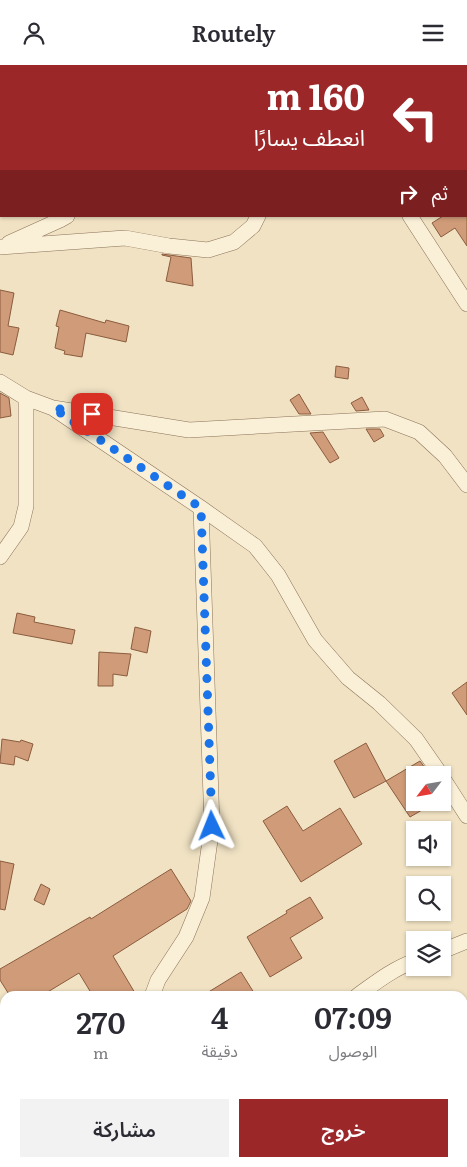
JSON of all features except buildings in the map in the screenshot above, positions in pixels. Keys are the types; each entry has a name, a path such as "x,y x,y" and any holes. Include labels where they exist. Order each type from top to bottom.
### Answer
{"street":[{"path":"0,247 66,217"},
{"path":"0,247 125,239 208,250 234,242 253,226 258,217"},
{"path":"411,217 467,304"},
{"path":"0,382 26,398 53,408 189,430 385,419 419,432 445,456 467,485"},
{"path":"0,557 21,527 26,506 26,398"},
{"path":"53,408 201,508 255,547 278,575 315,639 348,678 379,703 416,739 435,766"},
{"path":"154,991 158,980 186,937 202,898 212,826 201,508"},
{"path":"451,790 467,816"},
{"path":"451,947 467,941"},
{"path":"364,991 406,964"}],"route":[{"path":"92,414 53,408 201,508 212,826"}]}
